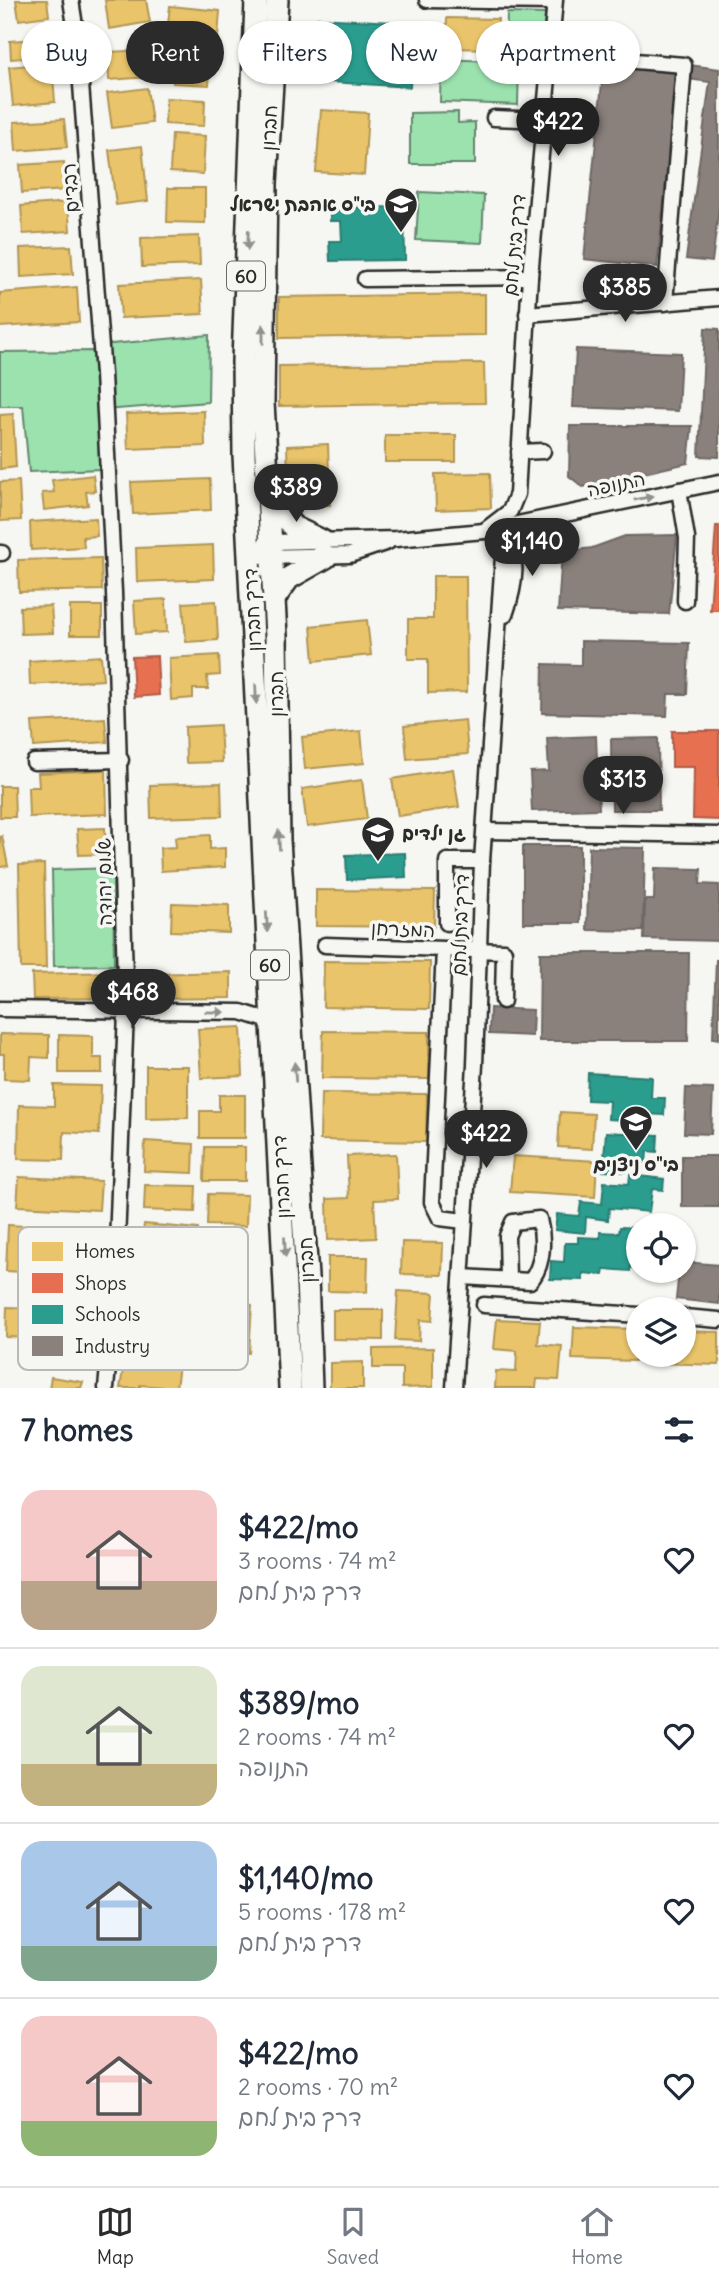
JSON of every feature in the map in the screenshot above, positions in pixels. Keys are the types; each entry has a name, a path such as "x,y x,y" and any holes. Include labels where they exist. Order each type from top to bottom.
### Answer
{"highway":[{"name":"דרך חברון","path":"256,0 243,362 249,553 290,1388"},
{"name":"חברון","path":"276,0 263,308 274,599 279,840 299,1129 311,1388"},
{"path":"268,495 293,527 324,549 289,578 274,599"}],"street":[{"name":"רבדים","path":"71,0 79,46 103,374"},
{"path":"427,0 555,1"},
{"name":"דרך בית לחם","path":"553,21 555,1"},
{"path":"640,61 684,65 665,303"},
{"name":"דרך בית לחם","path":"484,531 500,521 514,505 547,84"},
{"path":"494,118 544,120"},
{"path":"365,279 530,277"},
{"path":"527,314 719,298"},
{"name":"שלום יהודה","path":"103,374 121,760 126,1012 118,1227"},
{"path":"519,452 543,451"},
{"name":"התנופה","path":"249,553 324,549 358,553 396,539 484,531 719,482"},
{"path":"679,490 687,531 685,601"},
{"name":"דרך בית לחם","path":"454,1388 475,1065 482,861 500,629 512,595 515,570 513,546 505,527"},
{"path":"34,762 121,760"},
{"path":"485,831 719,835"},
{"path":"447,923 447,854 482,861"},
{"name":"המזרחן","path":"325,945 504,951 503,1001"},
{"name":"דרך בית לחם","path":"444,950 432,1202 440,1218 464,1221"},
{"path":"0,1009 241,1012 273,1022"},
{"path":"462,1277 508,1279"},
{"path":"484,1305 626,1314"},
{"path":"696,1318 719,1320"},
{"name":"שלום יהודה","path":"106,1388 108,1370"}],"green space":[{"path":"507,13 545,14 545,21 507,21"},
{"path":"462,60 476,60 476,84 518,84 518,105 440,102 440,84 462,84"},
{"path":"458,112 458,123 475,122 475,164 410,164 410,113"},
{"path":"419,192 484,195 482,243 416,240"},
{"path":"209,335 208,402 104,410 101,345"},
{"path":"93,351 101,469 29,472 23,406 0,406 0,352"},
{"path":"113,868 114,965 54,966 52,870"}],"building: Homes":[{"path":"16,0 47,0 49,16 19,20"},
{"path":"105,0 146,0 150,21 126,21 126,26 112,28 112,21 108,21"},
{"path":"170,6 220,11 219,21 168,21"},
{"path":"447,18 498,19 476,21 476,49 462,48 462,21 447,21"},
{"path":"21,40 21,58 11,59 10,41"},
{"path":"126,51 126,79 112,80 112,52"},
{"path":"21,66 21,84 54,84 55,102 13,106 9,67"},
{"path":"147,88 152,123 112,128 107,93"},
{"path":"166,98 205,100 204,126 165,124"},
{"path":"321,110 368,113 364,175 316,172"},
{"path":"64,119 67,147 16,151 14,122"},
{"path":"172,134 205,136 203,174 170,172"},
{"path":"142,146 148,201 116,205 109,150"},
{"path":"64,162 66,190 22,193 20,165"},
{"path":"168,188 205,188 205,223 167,222"},
{"path":"68,202 70,231 23,234 21,206"},
{"path":"199,236 200,265 142,267 141,238"},
{"path":"71,246 73,274 21,277 20,248"},
{"path":"201,280 203,314 121,318 119,284"},
{"path":"77,287 79,322 0,327 0,293"},
{"path":"485,294 485,335 279,338 279,297"},
{"path":"484,363 485,403 279,406 279,366"},
{"path":"204,411 205,446 128,449 126,414"},
{"path":"13,414 16,467 0,469 0,415"},
{"path":"385,435 456,435 456,462 385,462"},
{"path":"328,444 330,505 289,506 287,446"},
{"path":"490,473 491,508 436,510 435,474"},
{"path":"93,475 95,491 86,492 88,505 44,510 42,493 54,492 52,480"},
{"path":"210,479 211,510 133,514 131,482"},
{"path":"19,481 21,520 0,521 0,482"},
{"path":"96,518 97,536 83,537 84,547 31,550 30,522"},
{"path":"213,545 214,579 137,582 136,548"},
{"path":"101,558 102,590 19,592 18,560"},
{"path":"433,576 466,576 467,692 428,693 428,659 408,659 408,619 433,619"},
{"path":"166,599 167,632 136,634 134,601"},
{"path":"216,601 218,640 186,642 183,603"},
{"path":"51,606 53,633 21,634 20,607"},
{"path":"70,606 102,606 102,635 70,635"},
{"path":"367,620 371,655 314,661 311,626"},
{"path":"219,655 220,675 207,676 208,689 193,689 193,698 171,700 169,658"},
{"path":"101,656 103,680 30,685 29,661"},
{"path":"105,718 107,742 34,747 32,722"},
{"path":"465,720 468,754 407,759 404,726"},
{"path":"220,725 222,762 186,763 185,727"},
{"path":"361,731 364,763 305,769 302,737"},
{"path":"453,769 459,807 398,816 392,779"},
{"path":"106,770 107,814 29,817 28,787 39,787 38,773"},
{"path":"362,780 367,819 307,827 302,789"},
{"path":"221,783 222,816 151,818 150,785"},
{"path":"0,786 14,786 15,817 0,817"},
{"path":"105,828 106,854 79,855 77,829"},
{"path":"210,835 210,849 225,848 225,867 161,871 160,848 176,847 175,837"},
{"path":"2,836 8,866 0,867 0,837"},
{"path":"44,864 46,968 21,968 19,865"},
{"path":"316,890 435,891 434,927 316,926"},
{"path":"172,903 229,905 229,933 171,931"},
{"path":"324,961 430,962 429,1009 323,1007"},
{"path":"114,972 114,998 33,999 32,974"},
{"path":"231,972 231,998 146,999 146,974"},
{"path":"241,1027 243,1076 201,1078 198,1029"},
{"path":"323,1031 429,1032 429,1079 322,1078"},
{"path":"0,1034 49,1035 49,1058 31,1057 30,1080 4,1079 4,1054 0,1054"},
{"path":"59,1035 93,1036 93,1058 102,1058 102,1073 59,1073"},
{"path":"146,1066 188,1066 188,1118 146,1119"},
{"path":"54,1085 101,1086 99,1134 64,1132 63,1160 18,1159 19,1105 54,1106"},
{"path":"321,1093 427,1094 426,1142 320,1140"},
{"path":"219,1095 245,1095 245,1138 200,1138 200,1111 219,1111"},
{"path":"560,1112 594,1114 592,1149 558,1147"},
{"path":"145,1141 194,1144 193,1173 144,1171"},
{"path":"205,1147 245,1147 245,1181 204,1181"},
{"path":"396,1154 398,1199 374,1200 376,1238 328,1240 327,1199 349,1198 347,1156"},
{"path":"513,1156 597,1161 595,1197 510,1192"},
{"path":"19,1177 101,1181 99,1210 17,1206"},
{"path":"145,1185 196,1186 195,1212 144,1210"},
{"path":"208,1194 247,1195 246,1226 207,1225"},
{"path":"144,1224 176,1227 144,1227"},
{"path":"8,1225 43,1227 18,1227 18,1272 6,1271"},
{"path":"402,1242 443,1243 442,1275 401,1274"},
{"path":"328,1257 368,1257 367,1292 328,1291"},
{"path":"398,1291 434,1293 432,1321 420,1320 419,1341 395,1340"},
{"path":"248,1305 252,1305 248,1353"},
{"path":"7,1307 18,1307 18,1337 6,1337"},
{"path":"333,1310 383,1310 383,1340 333,1339"},
{"path":"497,1319 540,1321 538,1344 562,1346 559,1380 537,1379 536,1388 495,1388 496,1371 516,1372 517,1351 494,1349"},
{"path":"574,1327 626,1329 626,1361 572,1359"},
{"path":"696,1331 719,1332 719,1365 696,1364"},
{"path":"433,1348 433,1387 402,1388 402,1368 373,1368 373,1349"},
{"path":"363,1362 363,1388 330,1388 330,1363"},
{"path":"123,1370 178,1370 176,1388 140,1385 140,1388 120,1388"},
{"path":"51,1377 83,1382 81,1388 49,1388"}],"building: Shops":[{"path":"716,526 719,526 719,610 710,610"},
{"path":"157,656 159,695 134,697 132,657"},
{"path":"672,731 719,731 719,820 693,819 694,767 672,767"}],"building: Schools":[{"path":"317,18 375,21 366,21 366,84 410,84 410,87 352,83 352,21 317,21"},
{"path":"404,207 405,260 330,261 329,241 342,241 341,221 330,221 330,208"},
{"path":"405,853 406,877 347,880 346,855"},
{"path":"588,1073 652,1077 651,1098 665,1098 664,1115 644,1114 643,1121 608,1119 609,1101 587,1100"},
{"path":"606,1132 658,1135 657,1152 647,1151 646,1164 627,1163 626,1172 603,1171"},
{"path":"630,1175 664,1179 663,1190 652,1189 649,1212 609,1208 608,1220 586,1217 585,1233 555,1230 557,1214 579,1216 581,1202 602,1204 604,1182 629,1184"},
{"path":"620,1227 626,1227 626,1271 604,1269 603,1275 583,1273 583,1280 550,1279 551,1261 564,1262 565,1243 578,1243 578,1237 600,1238 600,1232 619,1233"}],"building: Industry":[{"path":"689,65 719,69 719,207 712,262 686,259 710,82 687,79"},
{"path":"640,66 678,70 657,267 584,259 602,84 640,84"},
{"path":"705,328 719,329 719,457 699,456"},
{"path":"576,349 681,353 678,411 573,407"},
{"path":"570,426 692,426 688,463 583,487 569,476"},
{"path":"677,535 669,614 558,611 562,552 592,548 625,536"},
{"path":"581,641 689,643 687,694 668,694 667,716 542,713 543,664 581,665"},
{"path":"596,736 599,809 532,811 530,772 549,771 547,738"},
{"path":"658,738 659,810 612,810 611,739"},
{"path":"523,846 580,846 580,923 523,923"},
{"path":"589,847 645,848 643,931 587,930"},
{"path":"655,868 701,869 700,884 719,885 719,941 644,939 645,900 654,900"},
{"path":"540,953 689,953 688,1041 539,1041"},
{"path":"716,960 719,960 719,1039 713,1038"},
{"path":"490,1008 533,1010 532,1036 489,1034"},
{"path":"686,1088 713,1089 711,1134 684,1133"},
{"path":"682,1156 719,1156 719,1207 682,1207"},
{"path":"696,1263 719,1265 719,1304 696,1301 696,1297 676,1297 678,1283 696,1283"}],"place":[{"name":"בי\"ס אהבת ישראל","path":"401,234"},
{"name":"גן ילדים","path":"378,863"},
{"name":"בי\"ס ניצנים","path":"636,1152"}]}
